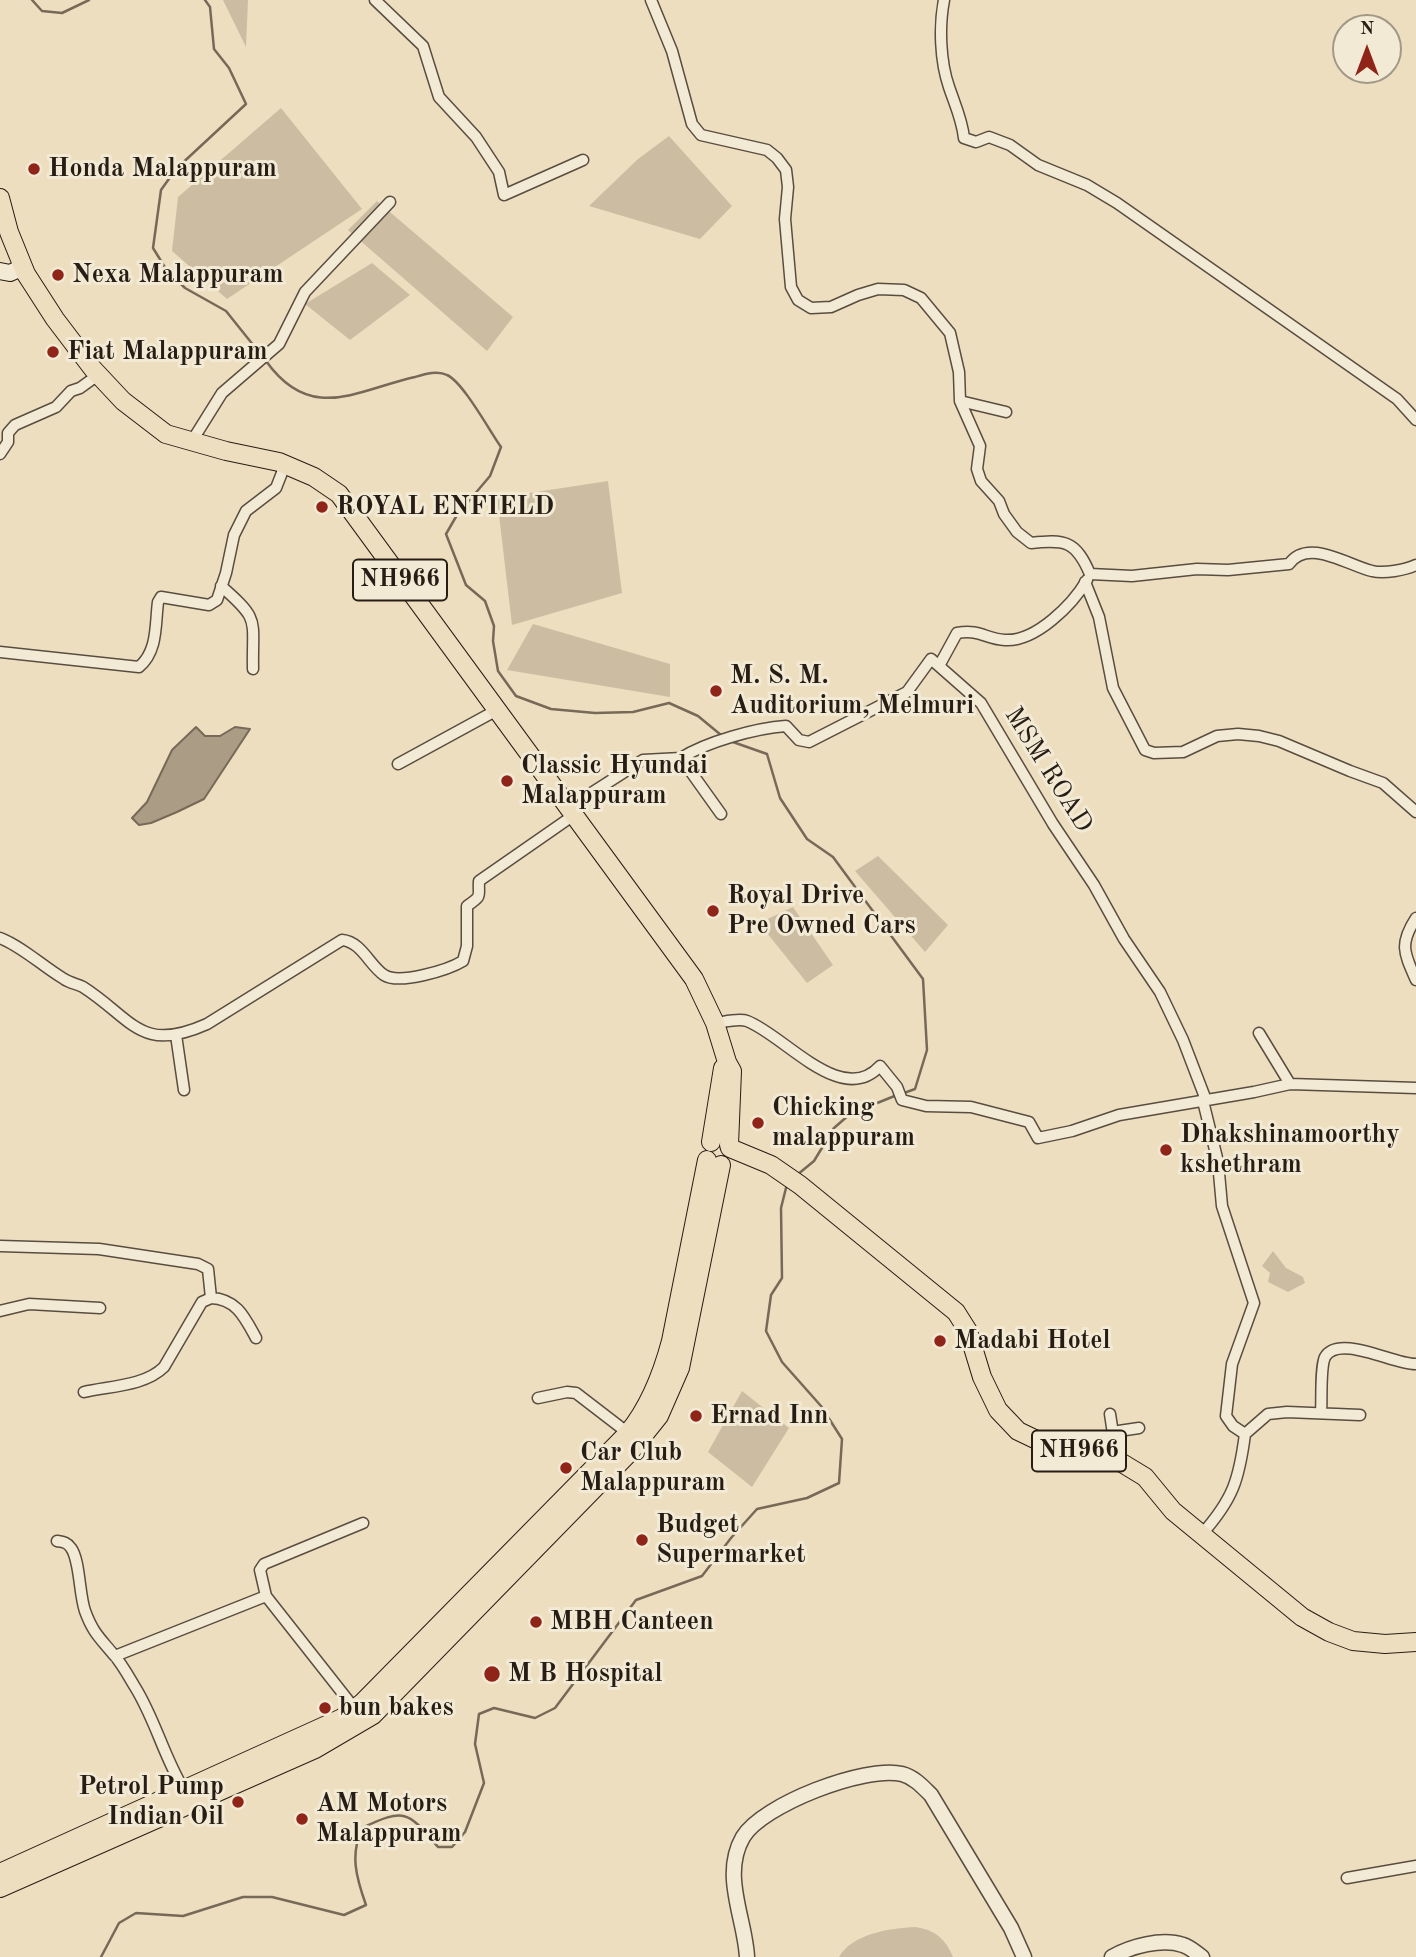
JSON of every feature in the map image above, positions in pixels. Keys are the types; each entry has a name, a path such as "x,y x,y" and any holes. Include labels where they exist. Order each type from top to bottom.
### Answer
{"highway":[{"name":"NH966","path":"0,198 15,272 98,375 123,401 166,434 279,462 314,477 339,494 694,979 715,1023 727,1062 721,1071 721,1154 771,1165 800,1185 956,1312 968,1331 982,1377 998,1410 1018,1431 1041,1442 1117,1460 1145,1477 1173,1511 1302,1617 1329,1632 1353,1641 1385,1644 1416,1642"},
{"path":"0,1888 315,1749 373,1715 419,1656 642,1416 664,1367 721,1154"},
{"path":"0,1873 342,1718 419,1656 623,1460 659,1416 680,1368 721,1154"}],"street":[{"path":"376,0 423,46 439,97 476,137 499,172 504,195 583,160"},
{"path":"651,0 672,51 682,96 692,124 701,135 767,150 786,170 788,187 785,219 791,287 798,300 811,308 831,307 878,289 904,290 921,298 950,333 959,372 960,401 980,446 978,469 981,481 999,501 1004,514 1017,532 1031,543 1052,541 1071,545 1082,555 1099,617 1113,688 1145,750 1154,753 1183,752 1217,736 1259,736 1279,741 1383,783 1416,812"},
{"path":"944,0 943,57 948,85 962,120 964,138 975,142 989,138 1010,145 1038,165 1087,185 1117,203 1397,399 1416,420"},
{"path":"192,441 222,393 279,344 305,292 390,202"},
{"path":"0,454 8,442 8,433 15,425 56,407 71,391 98,375"},
{"path":"960,401 1006,412"},
{"path":"0,652 139,667 149,658 153,648 158,602 161,597 209,605 217,600 234,535 246,511 276,488 285,466"},
{"path":"1088,578 1289,564 1294,557 1307,553 1317,553 1374,572 1408,569 1416,565"},
{"path":"0,937 63,979 82,986 136,1028 166,1036 185,1034 207,1024 342,940 349,941 361,950 384,976 398,979 450,969 463,961 467,946 467,906 478,899 479,881 643,760 681,758 696,748 769,727 786,726 799,740 809,742 839,729 907,691 932,659 939,666 957,634 972,631 1005,640 1020,639 1041,628 1080,591 1088,578"},
{"path":"221,586 244,606 252,617 255,627 253,669"},
{"name":"MSM ROAD","path":"939,666 981,703 1053,824 1094,885 1124,939 1160,992 1183,1040 1204,1100 1218,1162 1222,1206 1254,1303 1232,1364 1226,1416 1233,1426 1245,1434"},
{"path":"398,764 497,710"},
{"path":"681,758 721,814"},
{"path":"1416,918 1405,934 1406,957 1416,980"},
{"path":"715,1023 746,1020 840,1079 860,1079 874,1074 880,1066 897,1087 902,1100 926,1106 971,1107 1029,1122 1038,1139 1119,1115 1290,1084 1416,1088"},
{"path":"1259,1033 1290,1084"},
{"path":"176,1035 184,1090"},
{"path":"0,1245 99,1249 198,1264 208,1269 211,1298"},
{"path":"84,1392 139,1381 157,1374 164,1367 202,1302 211,1298 230,1301 242,1313 256,1338"},
{"path":"0,1311 29,1304 100,1308"},
{"path":"1321,1413 1323,1367 1325,1357 1332,1351 1345,1349 1368,1352 1408,1365 1416,1364"},
{"path":"538,1398 567,1392 576,1393 628,1433"},
{"path":"1202,1534 1221,1512 1233,1492 1241,1470 1245,1434 1268,1414 1360,1415"},
{"path":"1110,1415 1117,1460"},
{"path":"1112,1432 1139,1429"},
{"path":"355,1709 266,1596 260,1570 264,1564 363,1523"},
{"path":"57,1541 65,1542 72,1549 81,1600 93,1631 115,1656 136,1689 160,1736 170,1767 184,1790"},
{"path":"115,1656 266,1596"},
{"path":"747,1957 733,1877 743,1837 759,1819 803,1795 854,1777 883,1772 902,1774 917,1782 931,1796 1011,1928 1024,1957"},
{"path":"1347,1878 1416,1866"},
{"path":"1112,1957 1144,1945 1175,1943 1186,1945 1202,1957"}],"shaded area":[{"path":"223,0 248,0 246,47"},
{"path":"281,108 362,209 227,299 172,251 178,197"},
{"path":"669,136 732,206 700,239 589,206 638,159"},
{"path":"377,201 513,317 487,351 348,230"},
{"path":"372,263 410,295 350,340 305,304"},
{"path":"608,481 622,593 512,625 497,498"},
{"path":"533,624 670,664 670,697 507,670"},
{"path":"196,727 205,736 220,736 235,727 250,729 204,799 151,823 139,825 132,818 147,802 172,750"},
{"path":"878,856 948,925 925,952 855,871"},
{"path":"793,907 833,965 807,983 759,923"},
{"path":"1273,1251 1286,1268 1303,1277 1305,1283 1288,1292 1268,1282 1270,1273 1262,1266"},
{"path":"742,1391 789,1428 752,1487 708,1452"},
{"path":"915,1927 939,1936 953,1957 839,1957 853,1943 872,1934"}],"waterway":[{"path":"32,0 42,11 62,13 89,0"},
{"path":"205,0 210,7 214,49 229,68 246,104 176,169 161,190 153,248 166,269 185,288 226,311 262,356"},
{"path":"266,361 283,380 300,392 318,397 336,398 431,373 440,373 453,379 468,396 501,447 490,476 457,515 446,534 466,585 485,601 494,626 493,641 498,671 516,696 551,709 595,713 633,712 669,703 698,716 721,735"},
{"path":"730,741 767,754 780,798 807,839 833,857 923,979 927,1050 915,1089 904,1093"},
{"path":"797,1175 814,1161 834,1128 850,1114 897,1095"},
{"path":"101,1957 119,1923 136,1913 183,1916 243,1897 272,1897 344,1915 366,1905 359,1885 355,1857 362,1828 388,1817 405,1816 420,1826 438,1847 452,1847 465,1832 484,1783 475,1744 479,1714 494,1708 535,1718 555,1708 636,1600 702,1576 757,1509 807,1498 839,1483 842,1439 821,1406 782,1362 766,1331 771,1295 782,1278 781,1208 787,1184"}],"place":[{"name":"Honda Malappuram","path":"34,169"},
{"name":"Nexa Malappuram","path":"58,275"},
{"name":"Fiat Malappuram","path":"53,352"},
{"name":"ROYAL ENFIELD","path":"322,507"},
{"name":"M. S. M. Auditorium, Melmuri","path":"716,691"},
{"name":"Classic Hyundai Malappuram","path":"507,781"},
{"name":"Royal Drive Pre Owned Cars","path":"713,911"},
{"name":"Chicking malappuram","path":"758,1123"},
{"name":"Dhakshinamoorthy kshethram","path":"1166,1150"},
{"name":"Madabi Hotel","path":"940,1341"},
{"name":"Ernad Inn","path":"696,1416"},
{"name":"Car Club Malappuram","path":"566,1468"},
{"name":"Budget Supermarket","path":"642,1540"},
{"name":"MBH Canteen","path":"536,1622"},
{"name":"M B Hospital","path":"492,1674"},
{"name":"bun bakes","path":"325,1708"},
{"name":"Petrol Pump Indian Oil","path":"238,1802"},
{"name":"AM Motors Malappuram","path":"302,1819"}]}
